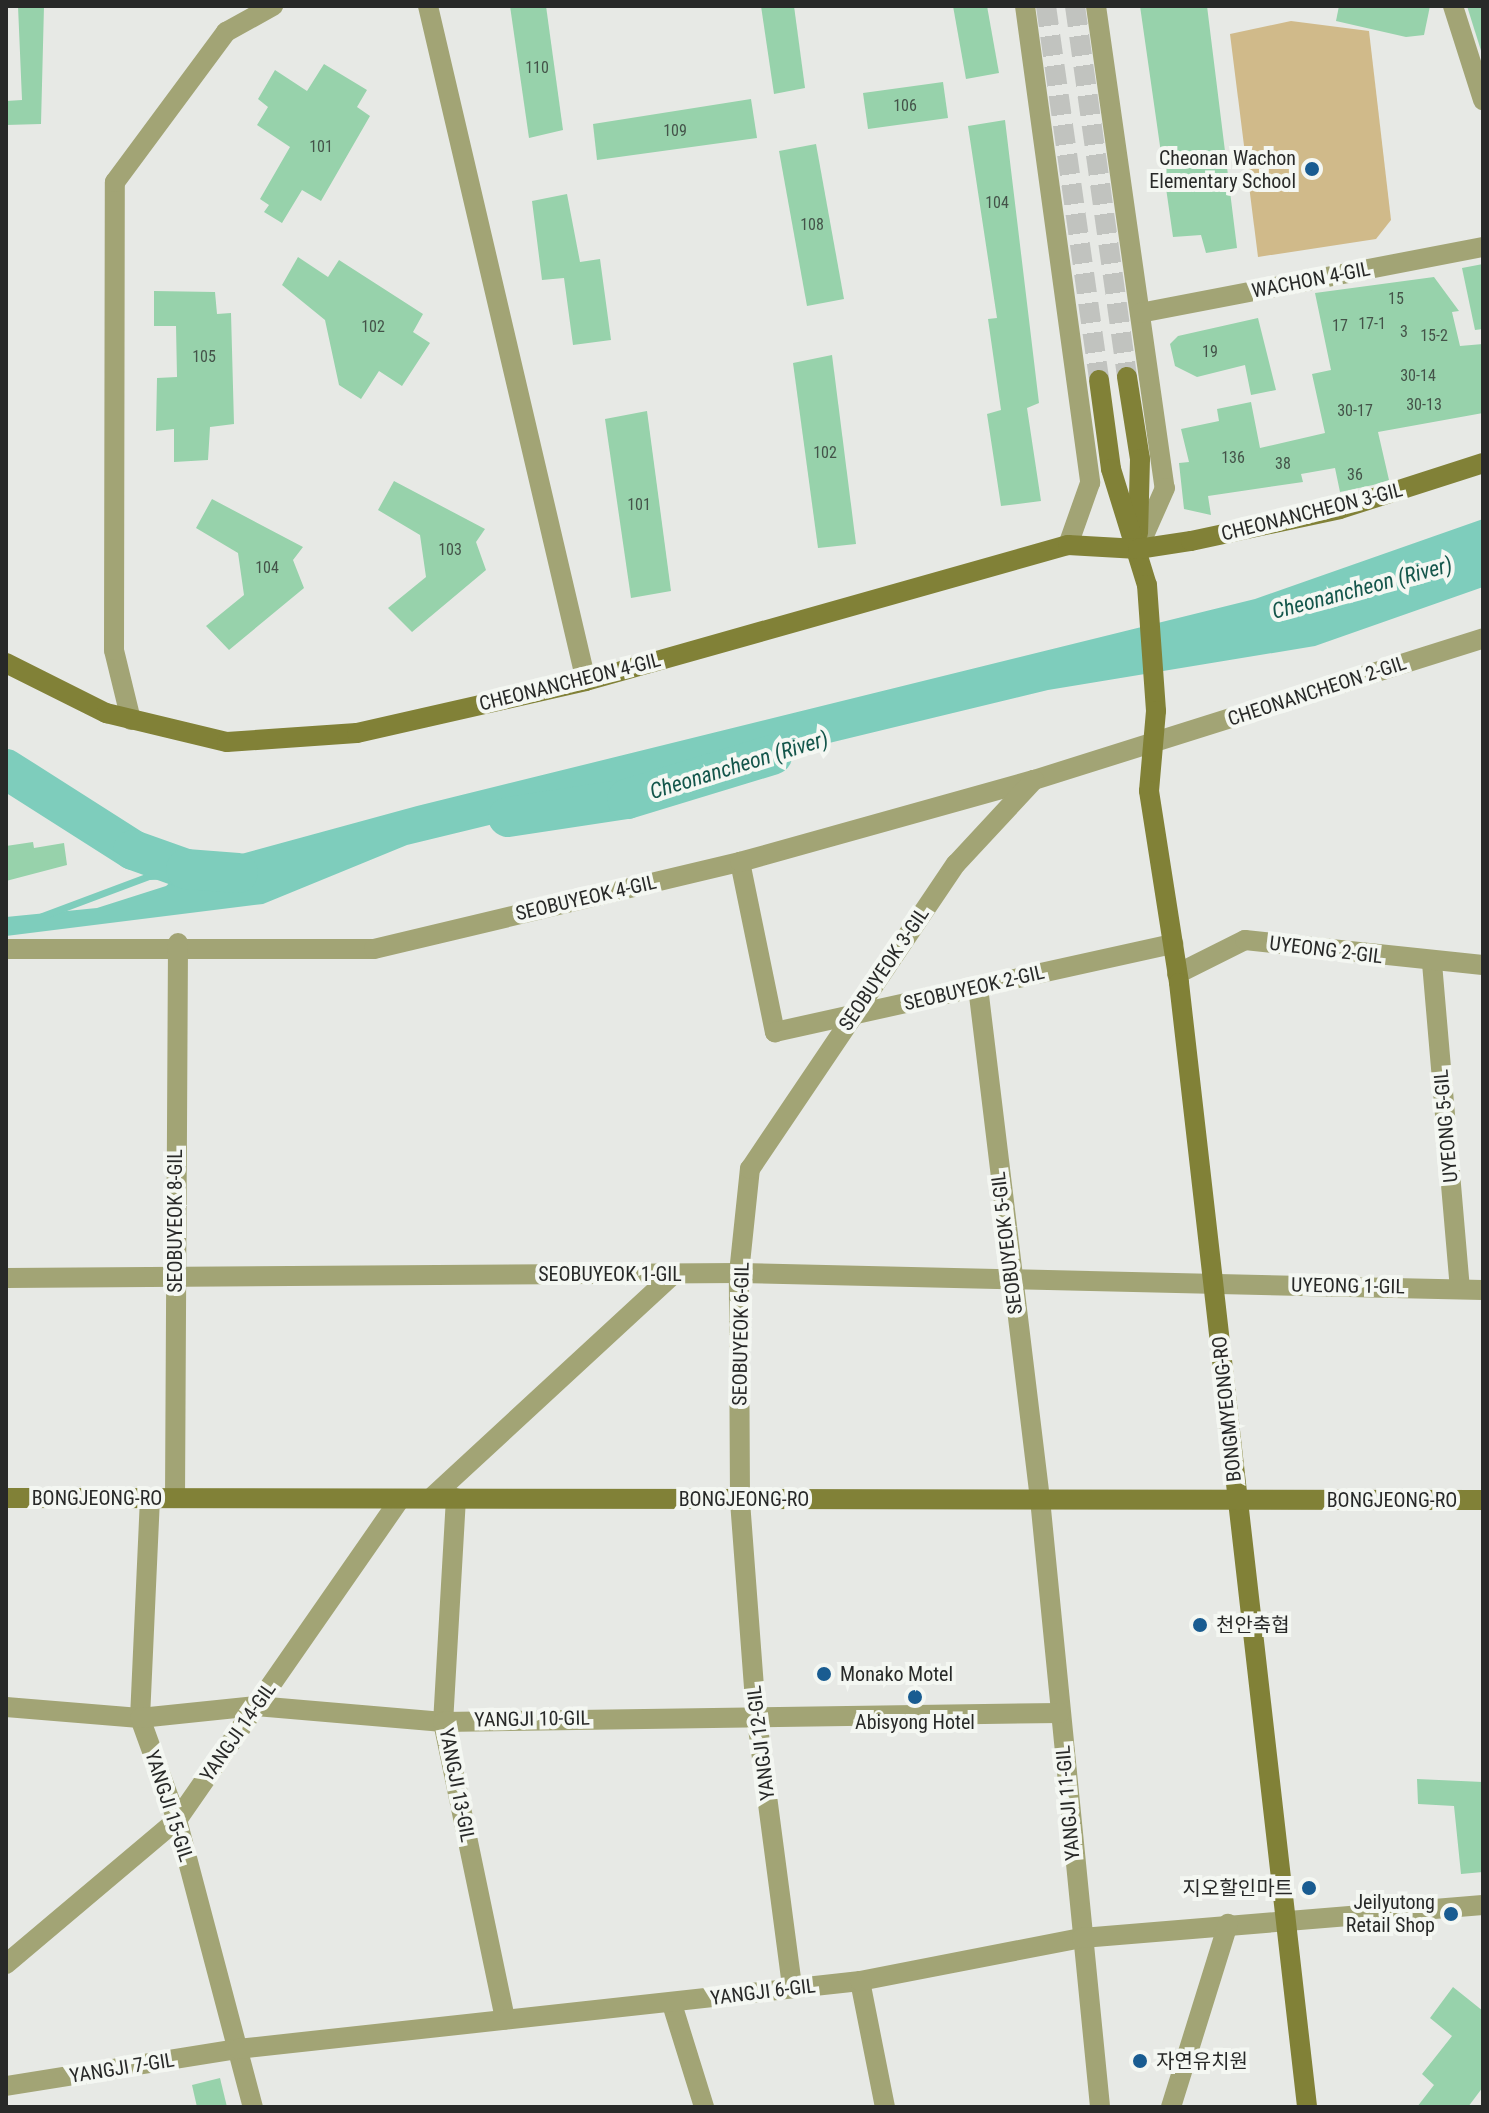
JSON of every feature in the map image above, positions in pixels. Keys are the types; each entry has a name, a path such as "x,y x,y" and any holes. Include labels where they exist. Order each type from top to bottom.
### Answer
{"street":[{"path":"131,720 114,650 115,182 226,32 273,6"},
{"path":"428,6 586,681"},
{"path":"1025,6 1090,483 1068,545"},
{"path":"1096,6 1165,488 1138,549"},
{"path":"1453,6 1483,100"},
{"name":"WACHON 4-GIL","path":"1140,313 1483,247"},
{"path":"1127,377 1140,459 1138,549"},
{"path":"1099,380 1111,469 1138,549"},
{"name":"CHEONANCHEON 3-GIL","path":"1138,549 1340,509 1483,463"},
{"name":"CHEONANCHEON 4-GIL","path":"6,663 131,720 227,742 294,740 357,733 586,681 1068,545 1138,549"},
{"name":"BONGMYEONG-RO","path":"1138,549 1147,585 1156,711 1149,791 1177,974 1307,2107"},
{"name":"CHEONANCHEON 2-GIL","path":"1152,744 1483,638"},
{"name":"SEOBUYEOK 4-GIL","path":"6,949 178,943 374,949 740,862 1152,744"},
{"name":"SEOBUYEOK 3-GIL","path":"750,1169 956,864 1034,780"},
{"name":"SEOBUYEOK 2-GIL","path":"740,862 775,1032 1173,944"},
{"name":"UYEONG 2-GIL","path":"1177,974 1245,940 1432,963 1483,965"},
{"name":"SEOBUYEOK 8-GIL","path":"175,1498 178,943"},
{"name":"UYEONG 5-GIL","path":"1432,963 1460,1289"},
{"name":"SEOBUYEOK 5-GIL","path":"978,987 1010,1281 1040,1499"},
{"name":"SEOBUYEOK 6-GIL","path":"740,1499 739,1273 750,1169"},
{"name":"SEOBUYEOK 1-GIL","path":"6,1278 739,1273 1213,1283"},
{"path":"431,1498 674,1274"},
{"name":"UYEONG 1-GIL","path":"1213,1283 1483,1290"},
{"name":"BONGJEONG-RO","path":"6,1498 1483,1500"},
{"name":"YANGJI 15-GIL","path":"150,1498 140,1718 177,1820 253,2107"},
{"name":"YANGJI 13-GIL","path":"456,1498 443,1722 505,2020"},
{"name":"YANGJI 12-GIL","path":"740,1499 756,1714 792,1986"},
{"name":"YANGJI 11-GIL","path":"1040,1499 1100,2107"},
{"name":"YANGJI 14-GIL","path":"6,1964 177,1820 399,1500"},
{"name":"YANGJI 10-GIL","path":"6,1707 140,1718 256,1706 443,1722 756,1714 1060,1713"},
{"name":"YANGJI 6-GIL","path":"238,2049 672,2004 792,1986 860,1981 1082,1938 1285,1918 1483,1905"},
{"path":"1171,2107 1228,1924"},
{"path":"860,1981 885,2107"},
{"path":"672,2004 704,2107"},
{"name":"YANGJI 7-GIL","path":"6,2086 238,2049"}],"shaded area":[{"path":"1291,21 1369,31 1391,220 1376,239 1258,257 1230,34"}],"water":[{"path":"1483,519 1483,587 1315,646 1048,690 407,845 263,904 6,936 6,917 97,908 166,886 186,869 417,806 1255,599"}],"building":[{"path":"18,6 44,6 41,124 6,125 6,101 22,100"},
{"path":"510,6 546,6 563,130 529,138"},
{"path":"761,6 794,6 805,88 774,94"},
{"path":"953,6 987,6 999,73 966,79"},
{"path":"1140,6 1207,6 1237,248 1206,253 1201,235 1173,237"},
{"path":"1339,6 1430,6 1424,35 1406,37 1336,21"},
{"path":"1467,6 1483,6 1483,57"},
{"path":"324,64 367,90 357,107 370,116 321,201 302,190 282,223 264,212 269,205 260,199 290,147 257,125 268,107 258,99 275,70 307,91"},
{"path":"943,82 948,118 868,129 863,93"},
{"path":"751,99 757,138 597,160 593,124"},
{"path":"1005,120 1039,403 1027,408 1041,501 1001,506 987,414 1001,410 988,319 997,318 968,126"},
{"path":"816,144 844,299 807,306 779,151"},
{"path":"567,194 580,262 600,259 611,340 573,345 564,278 542,280 532,201"},
{"path":"298,257 328,277 339,260 423,314 413,332 430,343 402,386 379,371 361,399 339,385 325,320 282,285"},
{"path":"1483,264 1483,329 1475,330 1462,268"},
{"path":"1434,277 1459,311 1452,312 1460,346 1483,344 1483,413 1378,432 1389,480 1340,492 1335,468 1301,474 1303,482 1208,496 1211,515 1184,509 1179,463 1189,462 1181,429 1219,421 1217,409 1251,402 1260,448 1325,433 1312,374 1331,370 1315,293"},
{"path":"154,291 215,292 217,314 231,313 234,424 210,427 208,460 174,462 174,429 156,431 157,378 177,377 176,326 154,326"},
{"path":"1258,318 1276,390 1251,395 1245,365 1197,377 1175,366 1170,344 1178,336"},
{"path":"832,355 856,544 818,548 793,363"},
{"path":"647,411 671,591 631,598 605,419"},
{"path":"394,481 485,529 476,542 486,570 412,632 388,608 426,577 420,535 378,510"},
{"path":"212,499 303,547 293,560 304,588 229,650 206,626 244,595 238,553 196,528"},
{"path":"33,842 34,848 64,843 67,865 6,881 6,846"},
{"path":"1417,1779 1483,1782 1483,1872 1461,1874 1454,1806 1418,1804"},
{"path":"1453,1987 1483,2011 1483,2087 1468,2107 1417,2107 1434,2085 1422,2074 1452,2036 1430,2018"},
{"path":"220,2078 227,2107 197,2107 192,2085"}],"waterway":[{"name":"Cheonancheon (River)","path":"508,817 627,799 772,755"},
{"name":"Cheonancheon (River)","path":"6,769 133,850 186,869 238,873"},
{"path":"42,916 149,876 187,875"}],"tunnel":[{"path":"1046,6 1099,380"},
{"path":"1075,6 1127,377"}],"place":[{"name":"Cheonan Wachon Elementary School","path":"1312,169"},
{"name":"천안축협","path":"1200,1625"},
{"name":"Monako Motel","path":"824,1674"},
{"name":"Abisyong Hotel","path":"915,1697"},
{"name":"지오할인마트","path":"1309,1888"},
{"name":"Jeilyutong Retail Shop","path":"1451,1914"},
{"name":"자연유치원","path":"1140,2061"}]}
